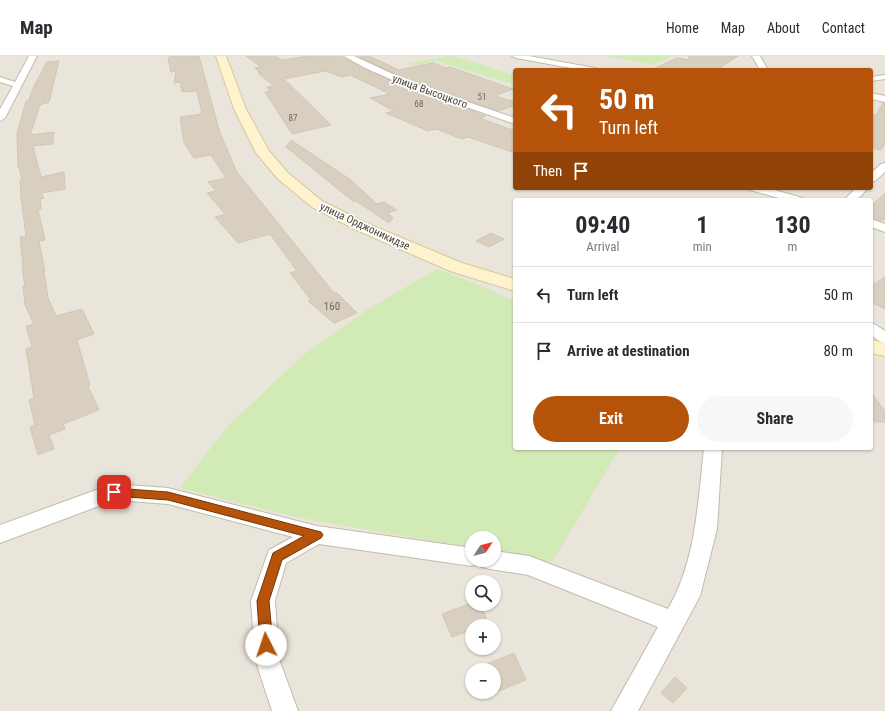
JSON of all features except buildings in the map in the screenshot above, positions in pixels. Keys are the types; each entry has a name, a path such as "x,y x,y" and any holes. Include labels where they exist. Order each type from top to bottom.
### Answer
{"main road":[{"name":"улица Орджоникидзе","path":"221,56 240,109 263,153 283,176 317,204 360,226 456,266 513,285"},
{"path":"873,347 885,350"}],"street":[{"path":"0,118 33,56"},
{"name":"улица Высоцкого","path":"348,56 374,71 396,80 513,120"},
{"path":"516,56 584,68"},
{"path":"756,56 763,68"},
{"path":"873,79 885,77"},
{"path":"0,79 17,85"},
{"path":"873,96 885,99"},
{"path":"873,177 885,166"},
{"path":"762,190 792,198"},
{"path":"852,198 860,190"},
{"path":"873,224 885,228"},
{"path":"873,329 885,338"},
{"path":"624,711 688,596 706,529 713,450"},
{"path":"0,534 114,492 168,496 317,535 465,556"},
{"path":"285,711 267,659 263,601 277,557 317,535"},
{"path":"501,562 529,566 673,622"}],"shaded area":[{"path":"0,56 885,56 885,711 0,711"}],"green space":[{"path":"453,56 513,74 513,84 437,61 414,66 408,63"},
{"path":"608,56 672,56 653,65"},
{"path":"437,269 489,289 513,301 513,450 619,450 552,562 501,553 501,531 465,531 465,547 300,518 180,488 227,427 302,356 368,309"}],"route":[{"path":"114,492 168,496 317,535 277,557 263,601 266,645"}]}
